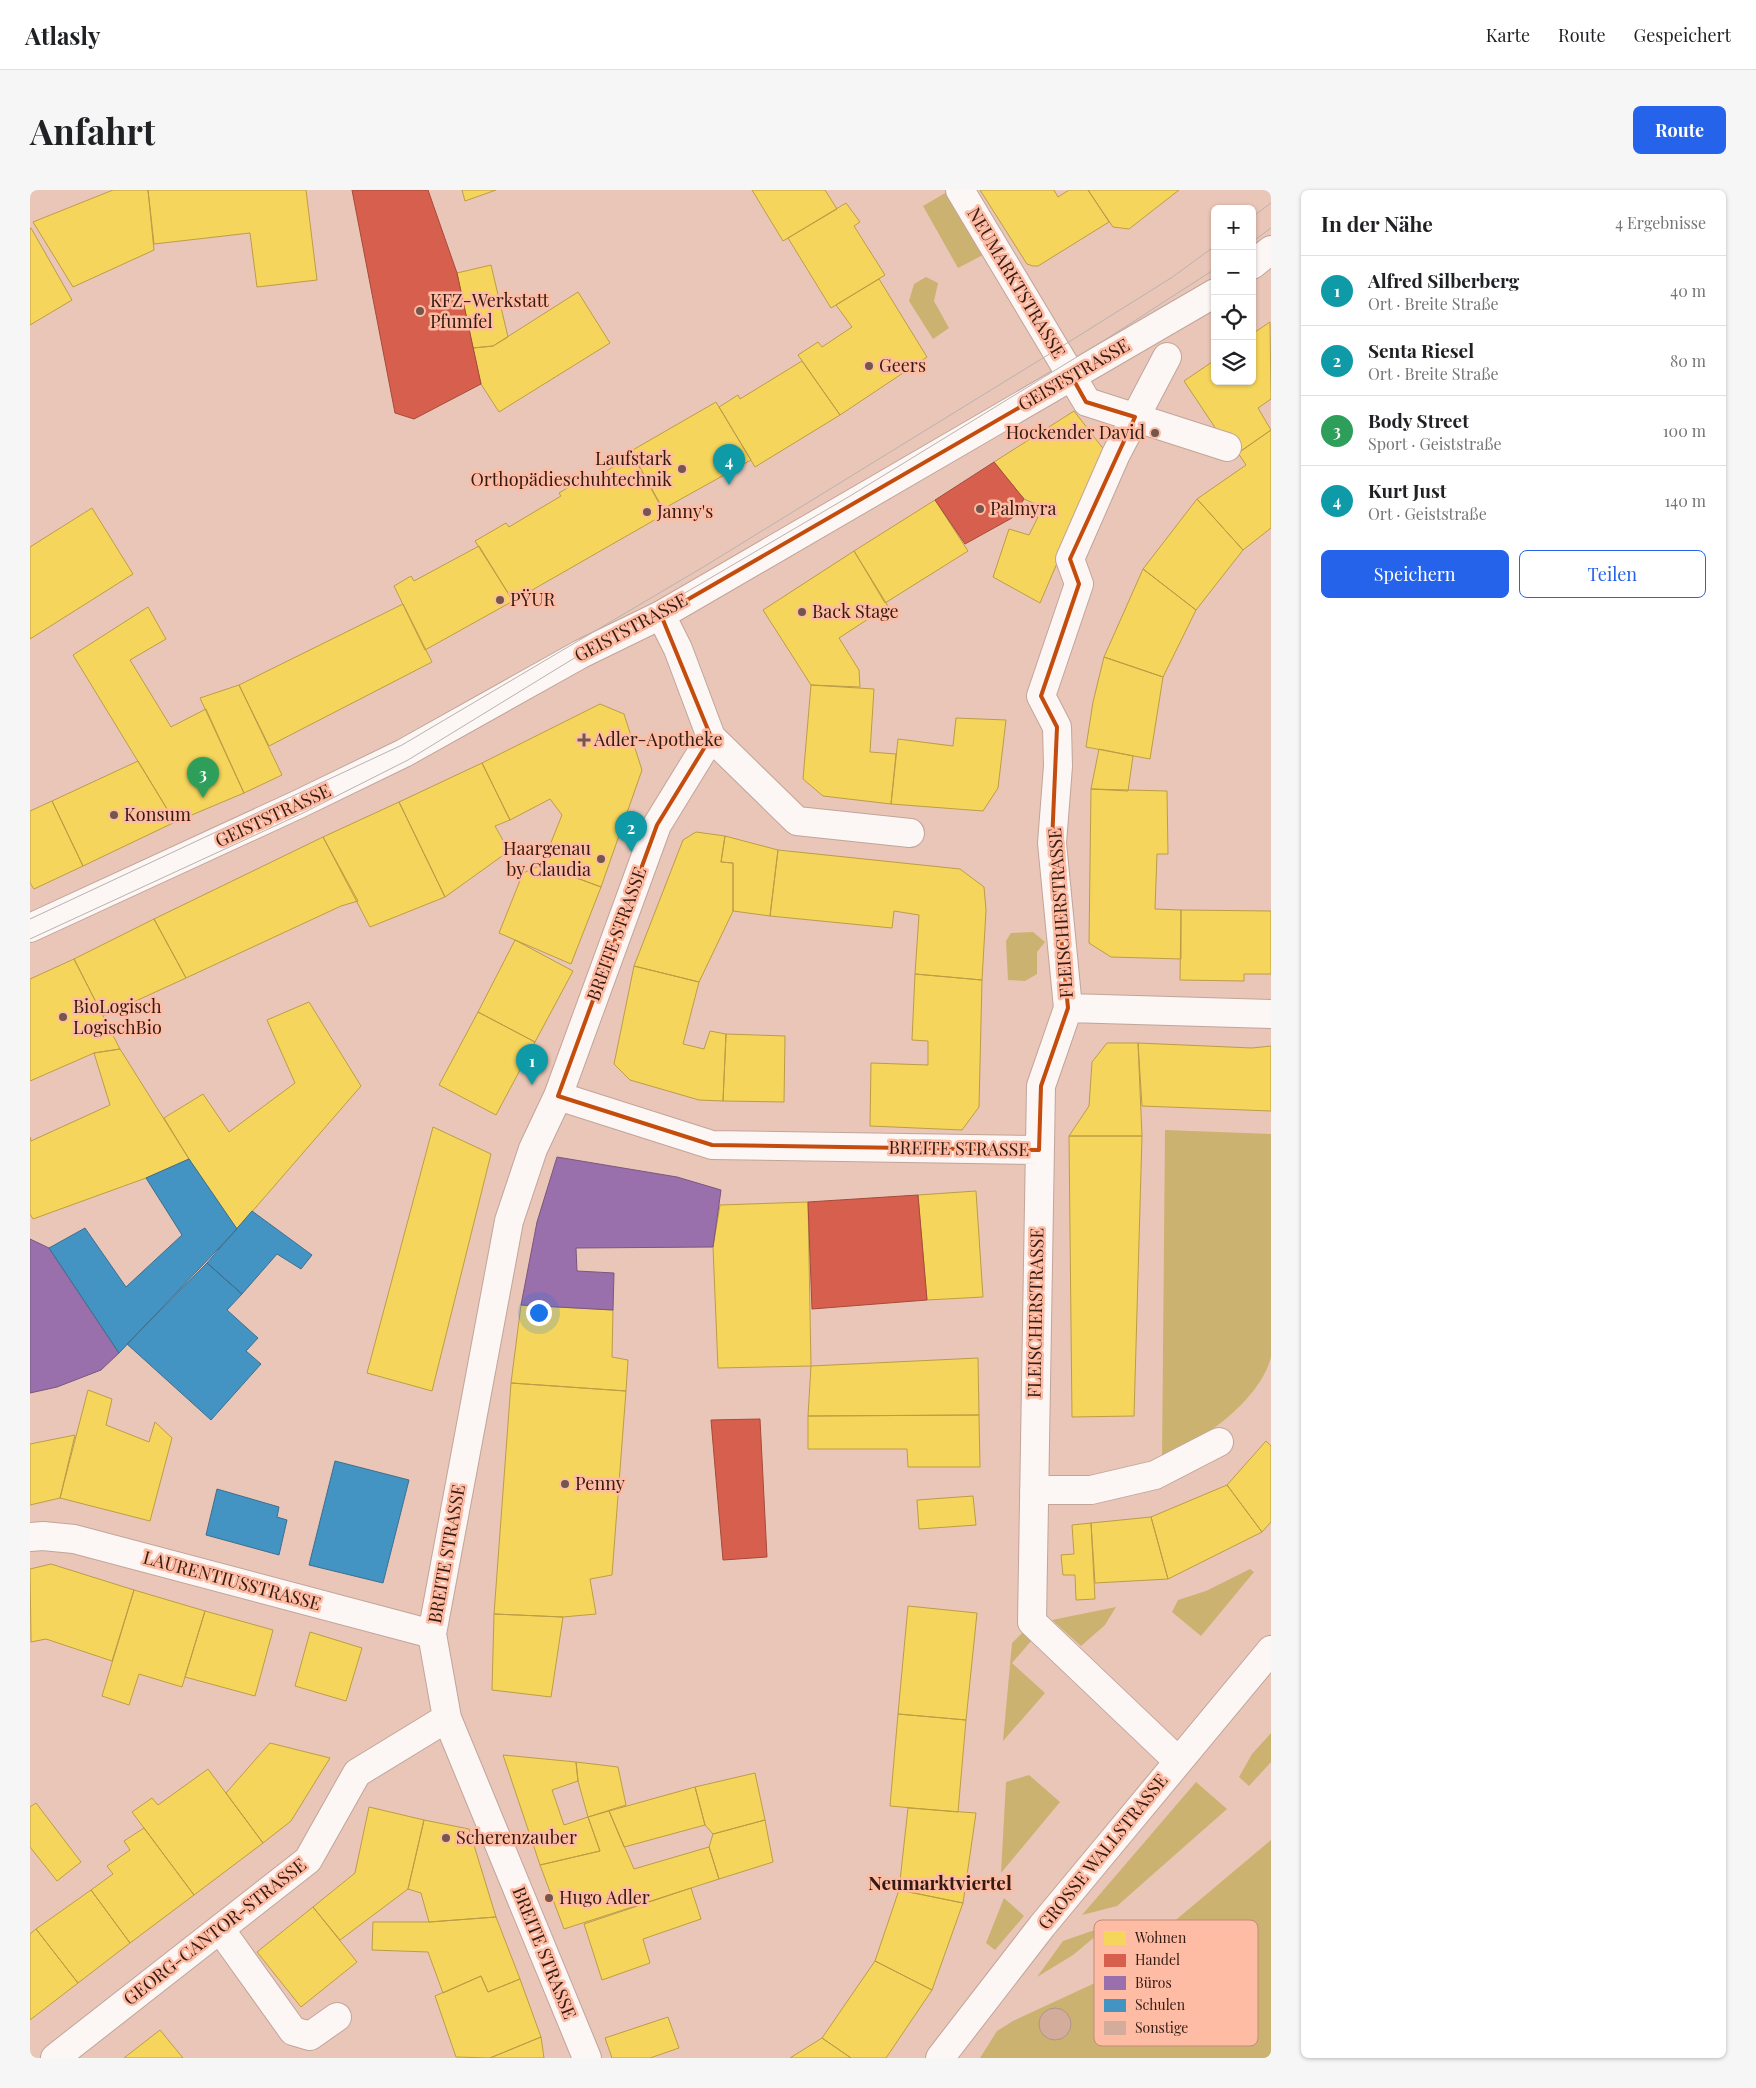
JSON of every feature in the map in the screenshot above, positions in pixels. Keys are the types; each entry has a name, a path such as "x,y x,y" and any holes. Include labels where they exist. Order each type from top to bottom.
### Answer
{"street":[{"name":"NEUMARKTSTRASSE","path":"960,190 1072,377"},
{"path":"1256,262 1271,250"},
{"name":"GEISTSTRASSE","path":"30,928 299,804 404,753 581,654 661,615 1212,295"},
{"name":"FLEISCHERSTRASSE","path":"1167,358 1116,454 1070,559 1079,584 1041,696 1057,727 1058,766 1052,843 1068,1008 1041,1086 1032,1622 1178,1761"},
{"path":"1072,377 1087,402 1227,447"},
{"path":"661,615 678,649 711,737 797,820 910,833"},
{"name":"BREITE STRASSE","path":"587,2058 447,1718 432,1634 509,1221 533,1148 558,1096 657,825 711,737"},
{"path":"1068,1008 1271,1014"},
{"name":"BREITE STRASSE","path":"558,1096 712,1145 1039,1150"},
{"path":"1034,1490 1091,1490 1155,1475 1219,1442"},
{"name":"LAURENTIUSSTRASSE","path":"30,1537 44,1536 74,1539 432,1634"},
{"name":"GROSSE WALLSTRASSE","path":"940,2058 1042,1926 1271,1650"},
{"name":"GEORG-CANTOR-STRASSE","path":"55,2058 308,1860 357,1774 447,1718"},
{"path":"220,1929 293,2031 310,2036 337,2017"}],"highlighted area":[{"path":"1072,377 1086,402 1135,417 1070,559 1079,584 1041,696 1057,727 1052,843 1068,1008 1041,1086 1039,1150 712,1145 558,1096 657,825 711,737 661,615"}],"shaded area":[{"path":"947,192 983,255 958,268 923,206"},
{"path":"926,277 938,283 934,301 949,328 933,339 909,301 914,284"},
{"path":"1033,932 1045,942 1037,952 1037,974 1025,981 1008,980 1006,941 1011,933"},
{"path":"1165,1130 1271,1134 1271,1357 1265,1373 1255,1389 1242,1404 1211,1431 1162,1460"},
{"path":"1250,1569 1254,1572 1201,1636 1172,1612 1178,1600 1206,1591"},
{"path":"1116,1607 1105,1625 1081,1646 1052,1620"},
{"path":"1023,1632 1032,1640 1012,1663 1045,1693 1003,1741 1012,1643"},
{"path":"1271,1733 1271,1762 1249,1786 1239,1777 1252,1754"},
{"path":"1029,1775 1060,1802 1001,1873 1006,1782"},
{"path":"1196,1782 1227,1809 1117,1906 1082,1915"},
{"path":"1271,1840 1271,2058 980,2058 997,2031 1013,2021 1094,1983 1094,2046 1258,2046 1258,1920 1176,1920"},
{"path":"1004,1898 1024,1916 995,1950 986,1943"},
{"path":"1094,1930 1094,1938 1073,1955 1037,1977 1063,1941"}],"building: Wohnen":[{"path":"113,190 148,190 154,250 73,287 33,222"},
{"path":"148,190 306,190 317,280 257,287 250,233 154,244"},
{"path":"462,190 496,190 465,201"},
{"path":"752,190 825,190 837,209 783,241"},
{"path":"980,190 1054,190 1058,197 1069,190 1088,190 1109,222 1038,266 1033,266 1027,264"},
{"path":"1088,190 1179,190 1129,229 1113,227"},
{"path":"846,203 860,222 854,226 885,275 831,308 788,238"},
{"path":"30,228 72,300 30,325"},
{"path":"491,265 508,337 493,346 473,348 457,273"},
{"path":"879,279 927,357 840,415 798,355 818,342 822,347 852,327 836,305"},
{"path":"578,292 610,343 499,412 481,384 473,348 493,346"},
{"path":"1270,322 1271,399 1258,408 1271,430 1234,456 1184,381 1211,363 1211,385 1256,385 1256,331"},
{"path":"802,361 840,415 755,467 719,407 738,395 740,399"},
{"path":"716,402 751,460 663,509 631,451"},
{"path":"1074,411 1105,451 1040,603 993,577 1009,529 1029,535 1043,507 1024,499 994,462"},
{"path":"1271,430 1271,528 1243,550 1197,499 1246,465 1238,453"},
{"path":"633,456 665,514 513,601 475,541 506,523 509,527 561,496 559,493 579,481 581,485"},
{"path":"1197,499 1243,550 1196,610 1143,569"},
{"path":"935,500 968,551 885,603 854,551"},
{"path":"92,508 133,574 30,639 30,547"},
{"path":"479,546 513,601 425,650 394,586 411,576 414,581"},
{"path":"854,551 888,606 839,638 859,670 860,687 811,685 763,610"},
{"path":"1143,569 1196,610 1163,677 1104,657"},
{"path":"403,604 432,662 269,746 239,685"},
{"path":"148,607 166,639 130,660 171,727 206,709 244,793 175,822 73,655"},
{"path":"1104,657 1163,677 1150,759 1086,747 1093,702"},
{"path":"239,685 282,775 244,793 200,698"},
{"path":"811,685 874,689 870,752 896,754 891,804 823,796 803,779"},
{"path":"600,704 624,714 642,770 601,887 542,865 562,815 550,799 510,820 482,763"},
{"path":"956,718 1006,720 998,788 983,811 891,804 898,739 953,746"},
{"path":"1099,749 1133,756 1128,791 1091,789"},
{"path":"138,761 175,822 83,866 52,801"},
{"path":"482,763 510,820 495,826 509,851 445,897 399,802"},
{"path":"1091,789 1167,791 1168,854 1157,854 1155,909 1181,910 1181,959 1111,957 1089,943"},
{"path":"52,801 83,866 34,889 30,883 30,811"},
{"path":"399,802 445,897 370,927 323,837"},
{"path":"696,832 725,836 721,862 733,863 733,911 699,982 634,966 683,840"},
{"path":"725,836 778,850 770,916 733,911 733,863 721,862"},
{"path":"323,837 358,901 341,906 186,978 154,919"},
{"path":"778,850 960,869 984,887 986,910 982,980 915,974 919,915 894,911 892,928 770,916"},
{"path":"542,865 601,887 571,964 499,933 523,873"},
{"path":"1181,910 1271,911 1271,974 1244,974 1244,981 1180,980"},
{"path":"154,919 186,978 103,1016 74,959"},
{"path":"515,940 573,971 535,1042 478,1012"},
{"path":"74,959 120,1049 94,1053 30,1081 30,979"},
{"path":"634,966 699,982 683,1044 704,1049 710,1031 726,1034 723,1101 699,1100 630,1080 614,1064"},
{"path":"915,974 982,980 979,1107 962,1130 870,1126 871,1063 928,1065 928,1041 912,1040"},
{"path":"309,1002 361,1086 237,1229 189,1159 164,1118 203,1094 229,1132 295,1083 267,1020"},
{"path":"478,1012 535,1042 496,1115 439,1085"},
{"path":"726,1034 785,1036 784,1102 723,1101"},
{"path":"1107,1043 1138,1043 1142,1136 1069,1136 1089,1106 1092,1062"},
{"path":"1138,1043 1252,1048 1271,1046 1271,1111 1142,1106"},
{"path":"120,1049 189,1159 146,1178 33,1219 30,1214 30,1137 31,1141 110,1105 94,1053"},
{"path":"433,1127 491,1154 432,1391 367,1373"},
{"path":"1069,1136 1142,1136 1134,1416 1072,1417"},
{"path":"976,1191 983,1297 927,1300 918,1195"},
{"path":"808,1202 811,1366 718,1368 713,1247 720,1205"},
{"path":"521,1305 613,1310 612,1357 628,1360 626,1391 511,1383"},
{"path":"978,1358 979,1415 808,1416 811,1366"},
{"path":"511,1383 626,1391 612,1575 590,1579 596,1614 563,1617 494,1614"},
{"path":"88,1390 112,1399 106,1425 149,1442 155,1422 172,1438 150,1521 60,1498"},
{"path":"979,1415 980,1467 908,1467 907,1449 808,1449 808,1416"},
{"path":"75,1435 60,1498 30,1505 30,1444"},
{"path":"1266,1441 1271,1446 1271,1522 1262,1532 1227,1485"},
{"path":"1227,1485 1262,1532 1168,1579 1151,1517"},
{"path":"973,1496 976,1525 919,1529 917,1500"},
{"path":"1151,1517 1168,1579 1095,1583 1091,1523"},
{"path":"1091,1523 1095,1599 1076,1600 1075,1575 1063,1575 1061,1555 1074,1554 1072,1525"},
{"path":"51,1564 134,1590 112,1661 46,1639 31,1642 30,1569"},
{"path":"134,1590 205,1611 182,1687 139,1674 129,1705 102,1696"},
{"path":"908,1606 977,1613 966,1720 898,1714"},
{"path":"205,1611 273,1630 255,1696 185,1677"},
{"path":"494,1614 563,1617 551,1697 492,1690"},
{"path":"310,1632 362,1648 346,1701 295,1686"},
{"path":"898,1714 966,1720 958,1812 890,1806"},
{"path":"270,1743 330,1758 291,1821 263,1843 226,1793"},
{"path":"503,1755 576,1762 578,1781 552,1790 564,1825 588,1817 600,1851 540,1865"},
{"path":"576,1762 618,1767 626,1805 588,1817 578,1781"},
{"path":"208,1769 263,1843 194,1895 132,1812 152,1798 158,1805"},
{"path":"755,1773 765,1820 713,1834 705,1825 695,1787"},
{"path":"695,1787 705,1825 624,1847 609,1811"},
{"path":"36,1803 81,1862 57,1881 30,1847 30,1807"},
{"path":"369,1807 424,1820 408,1889 340,1940 313,1907 355,1873"},
{"path":"908,1808 976,1813 963,1903 899,1890"},
{"path":"609,1811 634,1869 709,1847 719,1879 564,1929 540,1865 600,1851 588,1817"},
{"path":"424,1820 469,1829 496,1917 429,1922 421,1893 408,1889"},
{"path":"765,1820 773,1862 719,1879 709,1847 713,1834"},
{"path":"144,1828 194,1895 130,1943 91,1890 113,1874 107,1866 130,1850 124,1841"},
{"path":"691,1888 701,1919 643,1939 650,1963 602,1980 584,1924"},
{"path":"91,1890 130,1943 78,1983 36,1929"},
{"path":"899,1890 963,1903 932,1990 875,1961"},
{"path":"313,1907 357,1962 301,2007 257,1952"},
{"path":"496,1917 520,1979 488,1992 481,1976 443,1993 428,1952 372,1950 373,1922 429,1922"},
{"path":"36,1929 78,1983 30,2020 30,1934"},
{"path":"875,1961 932,1990 886,2058 851,2058 822,2038"},
{"path":"481,1976 488,1992 520,1979 541,2037 490,2058 456,2057 435,1996"},
{"path":"668,2017 679,2048 650,2058 612,2058 605,2038"},
{"path":"160,2030 183,2058 124,2058"},
{"path":"541,2037 544,2058 490,2058"},
{"path":"822,2038 851,2058 790,2058"}],"building: Handel":[{"name":"KFZ-Werkstatt Pfumfel","path":"352,190 428,190 457,273 481,384 414,419 395,413"},
{"name":"Palmyra","path":"994,462 1024,499 1012,518 965,544 935,500"},
{"path":"918,1195 927,1300 812,1309 808,1202"},
{"path":"760,1419 767,1557 723,1560 711,1420"}],"building: Büros":[{"path":"557,1157 677,1177 721,1190 713,1247 576,1248 577,1271 614,1273 613,1310 521,1305 537,1222"},
{"path":"30,1239 49,1248 119,1353 101,1370 57,1387 30,1393"}],"building: Schulen":[{"path":"189,1159 237,1229 119,1353 49,1248 85,1228 126,1287 182,1235 146,1178"},
{"path":"252,1211 312,1255 301,1269 277,1254 242,1294 207,1263"},
{"path":"207,1263 242,1294 227,1310 258,1338 246,1351 261,1364 211,1420 127,1344"},
{"path":"335,1461 409,1480 383,1583 309,1565"},
{"path":"217,1489 279,1507 277,1517 287,1520 279,1555 206,1535"}],"building: Sonstige":[{"path":"1055,2008 1067,2012 1071,2024 1067,2036 1055,2040 1043,2036 1039,2024 1043,2012"}],"tram line":[{"path":"1256,214 1271,203"},
{"path":"1256,239 1271,228"},
{"path":"30,919 402,745 705,566 1171,278 1211,249"},
{"path":"30,939 303,813 408,760 581,654 850,496 1111,336 1211,272"}],"place":[{"name":"KFZ-Werkstatt Pfumfel","path":"420,311"},
{"name":"Geers","path":"869,366"},
{"name":"Hockender David","path":"1155,433"},
{"name":"Laufstark Orthopädieschuhtechnik","path":"682,469"},
{"name":"Kurt Just","path":"729,485"},
{"name":"Palmyra","path":"980,509"},
{"name":"Janny's","path":"647,512"},
{"name":"PŸUR","path":"500,600"},
{"name":"Back Stage","path":"802,612"},
{"name":"Adler-Apotheke","path":"584,740"},
{"name":"Body Street","path":"203,798"},
{"name":"Konsum","path":"114,815"},
{"name":"Senta Riesel","path":"631,852"},
{"name":"Haargenau by Claudia","path":"601,859"},
{"name":"BioLogisch LogischBio","path":"63,1017"},
{"name":"Alfred Silberberg","path":"532,1085"},
{"name":"Penny","path":"565,1484"},
{"name":"Scherenzauber","path":"446,1838"},
{"name":"Hugo Adler","path":"549,1898"}],"district":[{"name":"Neumarktviertel","path":"940,1883"}]}
